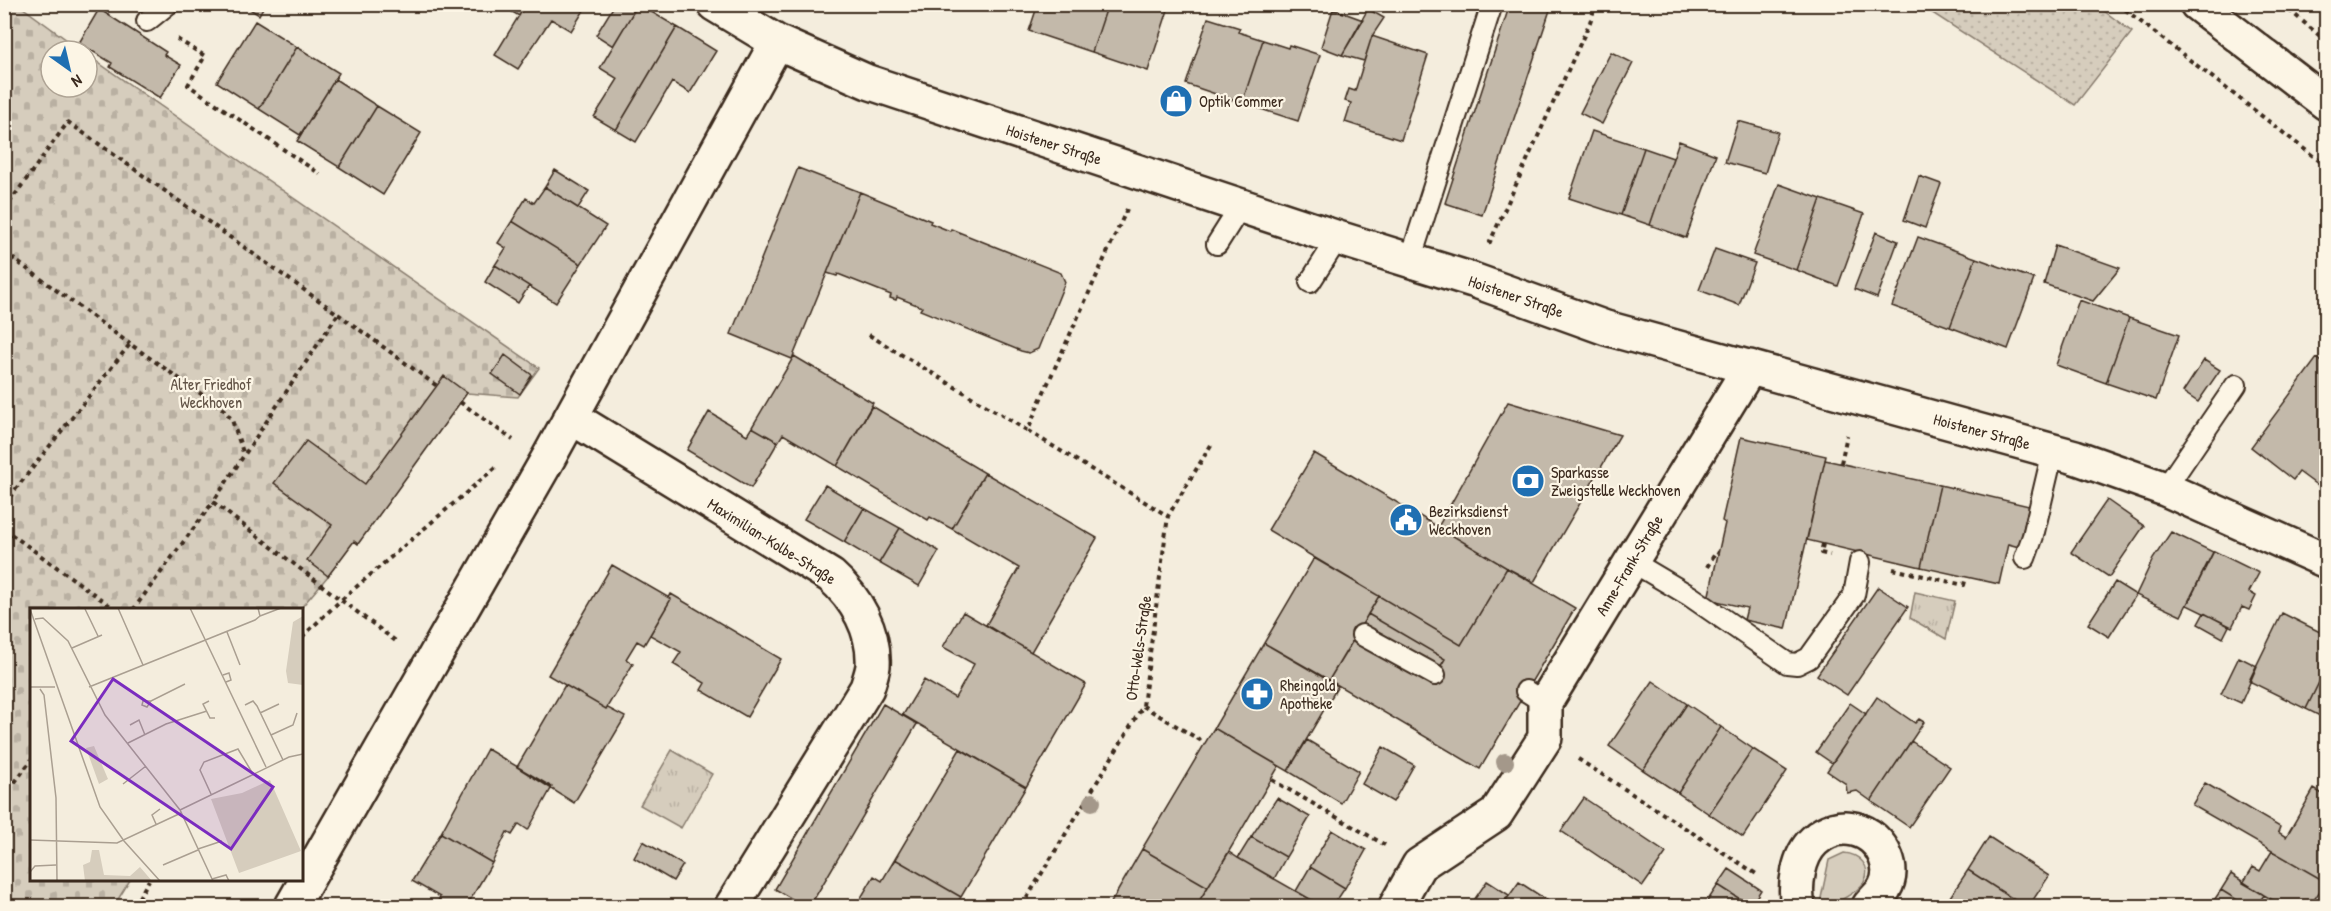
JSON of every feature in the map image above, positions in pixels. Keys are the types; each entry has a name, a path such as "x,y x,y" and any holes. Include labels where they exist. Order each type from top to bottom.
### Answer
{"street":[{"name":"Hoistener Straße","path":"714,4 765,25 868,82 1338,238 1473,280 1606,328 2053,451 2165,489 2326,561"},
{"path":"2198,4 2326,103"},
{"path":"295,905 431,663 535,451 571,417 765,25"},
{"name":"Anne-Frank-Straße","path":"1545,738 1536,697 1631,561 1750,367"},
{"name":"Maximilian-Kolbe-Straße","path":"571,417 831,576 846,589 866,624 873,667 867,688 732,906"},
{"path":"1396,906 1419,866 1496,814 1545,738"},
{"path":"1797,903 1795,894 1802,860 1814,841 1834,829 1854,828 1870,836 1883,848 1890,869 1885,888 1869,906"}],"lane":[{"path":"147,21 168,4"},
{"path":"1410,261 1492,4"},
{"path":"1217,244 1241,206"},
{"path":"1310,282 1338,238"},
{"path":"2165,489 2236,385"},
{"path":"2025,558 2033,536 2053,451"},
{"path":"1631,561 1690,596 1787,663 1797,664 1809,658 1854,595 1860,562"},
{"path":"1362,635 1435,675"}],"path":[{"path":"1473,280 1590,22 1596,4"},
{"path":"2118,4 2326,166"},
{"path":"2282,4 2326,41"},
{"path":"147,21 205,56 188,85 320,174"},
{"path":"4,210 68,122 437,386"},
{"path":"1028,431 1143,173"},
{"path":"4,252 224,410 232,420 244,456"},
{"path":"134,608 213,501 338,314"},
{"path":"869,335 1168,516"},
{"path":"4,504 130,344"},
{"path":"303,636 340,600 535,451 460,402"},
{"name":"Otto-Wels-Straße","path":"1022,906 1143,706 1168,516 1211,445"},
{"path":"213,501 340,600 410,651 431,663"},
{"path":"4,529 115,608"},
{"path":"1707,567 1716,552 1718,553"},
{"path":"1143,706 1205,743"},
{"path":"1545,738 1797,903"},
{"path":"4,797 30,762"},
{"path":"1272,780 1419,866"},
{"path":"134,906 148,881"}],"green space":[{"name":"Alter Friedhof Weckhoven","path":"4,5 19,5 66,39 39,39 39,99 99,99 99,63 539,368 518,397 467,393 358,544 354,541 301,608 30,608 30,881 129,881 114,906 9,906 5,904"},
{"path":"1920,5 2096,5 2132,32 2075,105"},
{"path":"1915,592 1955,601 1946,639 1910,618"},
{"path":"672,750 712,774 681,828 640,805"},
{"path":"1844,853 1859,858 1863,862 1867,871 1864,882 1851,894 1823,906 1820,904 1829,860"}],"building":[{"path":"242,4 265,4 259,15"},
{"path":"499,4 526,4 519,16"},
{"path":"526,4 588,4 571,31 551,19 518,69 495,55"},
{"path":"615,4 637,6 613,46 596,35"},
{"path":"638,4 677,27 616,130 594,117 618,79 600,68"},
{"path":"1038,4 1108,4 1092,52 1029,31"},
{"path":"1108,4 1170,4 1148,71 1092,52"},
{"path":"1510,4 1552,4 1482,215 1445,203"},
{"path":"99,9 166,52 164,55 181,65 160,98 110,67 112,63 99,55 99,39 81,39"},
{"path":"1333,9 1363,20 1342,55 1321,47"},
{"path":"1368,9 1384,18 1372,36 1364,61 1342,55"},
{"path":"1208,18 1240,28 1238,32 1263,40 1242,103 1186,84"},
{"path":"255,21 297,47 259,109 217,82"},
{"path":"677,27 716,51 690,93 672,82 636,142 616,130"},
{"path":"1372,36 1428,55 1401,140 1345,122 1351,103 1345,101 1349,89 1355,91"},
{"path":"1263,40 1320,55 1298,121 1242,103"},
{"path":"297,47 339,73 300,135 259,109"},
{"path":"1611,52 1633,63 1602,124 1580,113"},
{"path":"335,79 377,106 339,167 297,141"},
{"path":"377,106 421,133 383,195 339,167"},
{"path":"1738,121 1778,132 1765,173 1725,162"},
{"path":"1592,131 1644,148 1621,215 1569,198"},
{"path":"1679,141 1716,155 1686,238 1650,225"},
{"path":"1644,148 1673,158 1650,225 1621,215"},
{"path":"798,168 860,192 792,359 731,334"},
{"path":"555,170 589,191 578,208 545,187"},
{"path":"1919,176 1941,184 1925,228 1904,220"},
{"path":"1779,184 1821,199 1796,270 1753,255"},
{"path":"545,187 606,226 581,264 512,221 526,198 534,203"},
{"path":"860,192 931,221 930,223 950,231 951,229 1061,273 1065,282 1038,349 1029,353 1021,351 920,310 922,307 897,297 896,300 890,298 891,295 838,274 837,276 827,273"},
{"path":"1821,199 1864,214 1838,286 1796,270"},
{"path":"512,221 581,264 556,303 495,265 506,248 498,243"},
{"path":"1876,232 1898,241 1877,298 1854,289"},
{"path":"1918,237 1976,258 1950,327 1892,306"},
{"path":"2055,245 2120,268 2093,301 2044,284"},
{"path":"1715,249 1755,263 1739,305 1699,290"},
{"path":"1976,258 2034,279 2008,349 1950,327"},
{"path":"495,265 529,286 518,303 485,282"},
{"path":"2079,300 2129,318 2106,383 2056,365"},
{"path":"2129,318 2179,335 2156,400 2106,383"},
{"path":"505,355 532,375 520,394 492,374"},
{"path":"794,356 873,403 837,466 783,434 778,442 752,427"},
{"path":"2317,358 2326,365 2326,475 2318,486 2299,472 2293,480 2251,447"},
{"path":"2204,360 2220,370 2198,402 2183,392"},
{"path":"444,376 467,393 358,544 354,541 328,576 307,560 332,525 274,483 306,441 365,484"},
{"name":"Sparkasse Zweigstelle Weckhoven","path":"1508,402 1620,435 1534,582 1438,527"},
{"path":"872,406 985,473 952,529 930,517 928,520 837,466"},
{"path":"709,412 747,435 752,427 778,442 751,488 687,450"},
{"path":"1741,437 1826,456 1786,629 1744,620 1747,608 1708,599 1725,523 1722,521"},
{"path":"1314,453 1507,568 1461,645 1268,530"},
{"path":"1825,460 1940,485 1921,567 1807,540"},
{"path":"985,473 1097,538 1031,652 986,625 1019,568 952,529"},
{"path":"825,485 864,508 844,542 804,519"},
{"path":"1940,485 2029,506 2019,547 2008,544 1999,584 1921,567"},
{"path":"2107,500 2144,526 2109,577 2071,552"},
{"path":"864,508 900,528 879,563 844,542"},
{"path":"900,528 939,551 919,586 879,563"},
{"path":"2171,532 2213,552 2181,616 2136,595 2153,559"},
{"path":"2214,551 2259,573 2249,592 2256,596 2249,610 2242,607 2232,627 2187,605"},
{"path":"1314,558 1379,596 1329,680 1264,643"},
{"path":"612,565 671,599 644,645 637,641 626,659 633,664 606,709 548,675"},
{"path":"1507,568 1575,608 1480,769 1329,680 1355,637 1431,682 1445,659 1368,614 1379,596 1461,645"},
{"path":"2115,582 2136,595 2109,637 2088,624"},
{"path":"1878,587 1908,607 1847,695 1817,675"},
{"path":"671,594 781,659 747,717 701,690 705,683 673,664 681,652 650,635 671,599 669,598"},
{"path":"963,612 1086,684 1026,787 903,715 924,680 955,698 974,664 943,647"},
{"path":"2204,613 2229,626 2223,638 2198,624"},
{"path":"2282,613 2326,635 2326,668 2306,709 2249,681"},
{"path":"1368,614 1445,659 1431,682 1355,637"},
{"path":"1264,643 1338,686 1288,771 1214,728"},
{"path":"2239,657 2257,666 2241,703 2221,694"},
{"path":"2326,668 2326,719 2306,709"},
{"path":"1653,681 1687,704 1643,770 1609,746"},
{"path":"565,685 606,709 625,717 574,803 517,767"},
{"path":"1877,697 1915,723 1919,719 1924,722 1871,801 1857,791 1847,793 1846,784 1827,771"},
{"path":"1850,703 1866,714 1832,763 1816,752"},
{"path":"883,704 917,724 810,906 804,906 775,889"},
{"path":"1687,704 1721,727 1678,793 1643,770"},
{"path":"1721,727 1753,749 1709,814 1678,793"},
{"path":"1214,728 1279,766 1208,887 1142,849"},
{"path":"1307,740 1359,771 1341,803 1288,771"},
{"path":"1911,741 1950,767 1909,827 1871,801"},
{"path":"1383,747 1414,765 1393,802 1362,784"},
{"path":"487,749 552,787 528,830 519,824 512,835 507,832 492,863 441,833"},
{"path":"960,749 1026,787 961,897 895,859"},
{"path":"1753,749 1787,771 1743,837 1709,814"},
{"path":"2205,783 2280,827 2278,832 2286,837 2314,789 2326,796 2326,882 2192,805"},
{"path":"1277,798 1310,817 1286,857 1251,837"},
{"path":"1584,798 1666,853 1643,886 1561,831"},
{"path":"1332,830 1366,850 1345,888 1310,867"},
{"path":"441,833 492,863 469,902 477,906 438,906 436,905 440,897 412,881"},
{"path":"1251,837 1286,857 1274,879 1238,858"},
{"path":"1989,837 2049,876 2029,906 2024,906 1968,870"},
{"path":"643,841 683,865 673,881 634,858"},
{"path":"1142,849 1208,887 1196,906 1109,906"},
{"path":"2272,851 2326,882 2310,906 2283,906 2243,883 2253,867 2260,871"},
{"path":"1229,852 1238,858 1322,906 1196,906"},
{"path":"895,859 961,897 955,906 856,906 874,876 882,881"},
{"path":"1310,867 1345,888 1333,906 1322,906 1296,891"},
{"path":"1729,869 1761,890 1751,906 1718,885"},
{"path":"1968,870 2024,906 1951,906 1946,903"},
{"path":"2231,874 2264,895 2257,906 2247,906 2221,890"},
{"path":"1487,881 1509,895 1502,906 1470,906"},
{"path":"1519,882 1556,906 1502,906"},
{"path":"1718,885 1751,906 1704,906"},
{"path":"2221,890 2247,906 2210,906"}],"place":[{"name":"Optik Commer","path":"1176,101"},
{"name":"Sparkasse Zweigstelle Weckhoven","path":"1528,481"},
{"name":"Bezirksdienst Weckhoven","path":"1406,520"},
{"name":"Rheingold Apotheke","path":"1257,694"}]}
